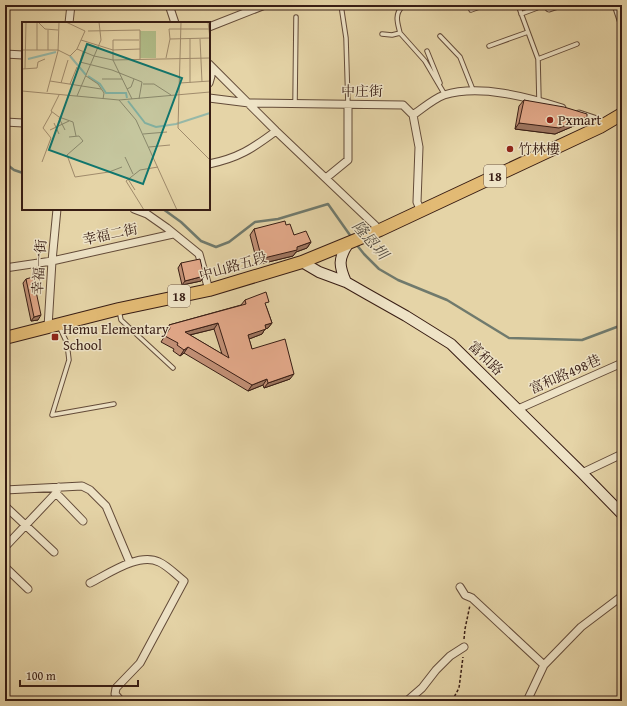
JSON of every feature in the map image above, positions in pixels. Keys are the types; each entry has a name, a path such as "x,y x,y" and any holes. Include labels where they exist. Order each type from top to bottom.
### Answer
{"main road":[{"name":"18","path":"349,243 421,211 600,126 622,114"},
{"name":"中山路五段","path":"5,338 119,309 209,290 302,262 349,243"}],"street":[{"path":"69,22 71,5"},
{"path":"169,5 175,22"},
{"path":"210,27 266,5"},
{"path":"549,8 558,5"},
{"path":"616,5 622,23"},
{"path":"5,54 22,55"},
{"path":"210,66 380,230"},
{"path":"421,211 417,202 419,147 413,115 444,95 473,90 539,101 594,119 600,126"},
{"name":"中庄街","path":"210,98 249,103 403,105 413,115"},
{"path":"326,178 348,160 348,104"},
{"path":"5,122 22,122"},
{"path":"210,164 228,160 246,152 276,131"},
{"name":"幸福一街","path":"53,326 52,260 57,210"},
{"path":"137,210 147,214 167,228 199,254 209,290"},
{"name":"幸福二街","path":"5,268 52,260 173,234"},
{"path":"346,282 340,263 341,254 349,243"},
{"name":"富和路","path":"302,262 319,272 346,282 406,316 451,344 622,514"},
{"name":"富和路498巷","path":"518,409 622,362"},
{"path":"582,473 622,454"},
{"path":"5,490 57,490 82,486 90,490 106,506 130,563"},
{"path":"57,490 83,521"},
{"path":"5,547 57,490"},
{"path":"5,506 54,552"},
{"path":"90,583 130,563 149,559 159,562 184,581 140,663 116,688 115,694 121,701"},
{"path":"5,567 28,589"},
{"path":"460,587 465,595 472,598 544,665"},
{"path":"527,701 544,665 581,628 622,596"},
{"path":"407,701 422,688 436,670 450,656 464,647"}],"lane":[{"path":"341,5 346,38 348,104"},
{"path":"471,10 485,5"},
{"path":"518,5 538,59 539,101"},
{"path":"402,7 399,10 397,18 400,33 425,61 444,95"},
{"path":"521,14 537,8"},
{"path":"295,104 296,17"},
{"path":"489,46 528,32"},
{"path":"382,34 392,35 400,33"},
{"path":"440,36 460,57 473,90"},
{"path":"538,59 577,44"},
{"path":"427,51 444,95"},
{"path":"119,309 121,320 174,368"},
{"path":"53,326 67,343 69,360 52,415 114,404"}],"building":[{"name":"Pxmart","path":"524,100 564,107 587,114 587,117 559,128 519,123"},
{"path":"285,221 286,225 290,224 294,235 306,231 311,242 297,247 297,250 264,258 260,252 254,229"},
{"path":"200,259 204,276 185,281 181,263"},
{"path":"33,277 41,315 34,317 26,279"},
{"path":"266,292 269,302 265,303 272,323 265,325 266,329 248,335 252,349 285,339 294,374 268,383 267,379 252,385 188,347 184,350 177,345 178,343 165,336 170,328 169,325 246,304 245,300","holes":["218,323 229,358 185,332"]}],"waterway":[{"name":"隆恩圳","path":"5,163 14,170 22,173"},
{"name":"隆恩圳","path":"164,210 181,222 201,241 216,247 229,242 255,222 278,219 328,204 352,238"},
{"name":"隆恩圳","path":"356,244 379,269 398,280 447,300 509,338 582,340 622,325"}],"place":[{"name":"Pxmart","path":"550,120"},
{"name":"竹林樓","path":"510,149"},
{"name":"Hemu Elementary School","path":"55,337"}]}
